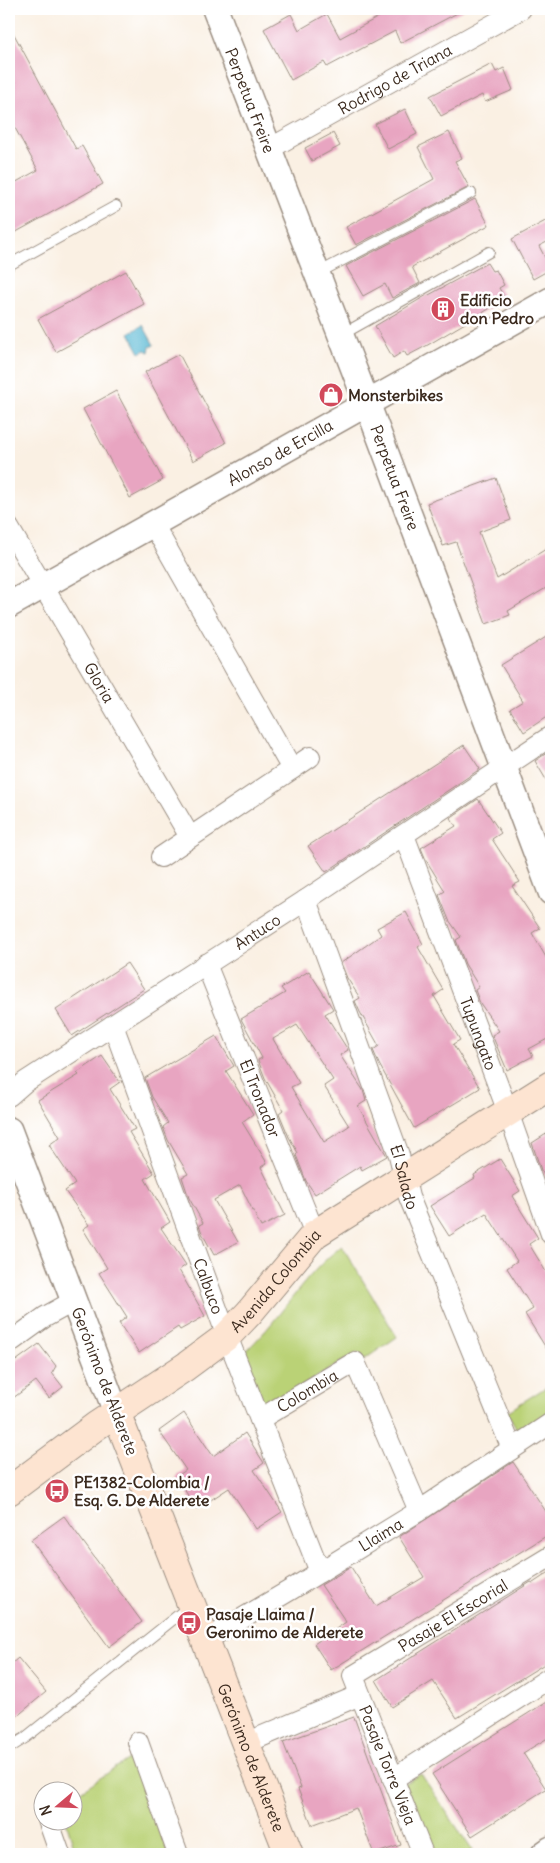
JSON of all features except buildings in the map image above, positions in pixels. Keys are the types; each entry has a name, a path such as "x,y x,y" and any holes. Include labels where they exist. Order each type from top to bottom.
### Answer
{"main road":[{"name":"Avenida Colombia","path":"9,1490 116,1412 192,1362 227,1336 249,1313 314,1234 551,1084"},
{"name":"Gerónimo de Alderete","path":"116,1412 289,1854"}],"street":[{"name":"Perpetua Freire","path":"215,9 367,403 504,768 542,858 551,892"},
{"name":"Rodrigo de Triana","path":"269,149 521,9"},
{"name":"Alonso de Ercilla","path":"9,605 551,300"},
{"path":"152,524 292,769"},
{"name":"Gloria","path":"9,528 190,837"},
{"name":"Antuco","path":"9,1096 25,1082 306,900 551,736"},
{"path":"161,857 310,757"},
{"name":"Tupungato","path":"404,835 508,1112 551,1234"},
{"name":"El Salado","path":"306,900 399,1155 409,1197 512,1448"},
{"name":"El Tronador","path":"206,964 314,1234"},
{"name":"Calbuco","path":"113,1025 227,1336 320,1572"},
{"name":"Gerónimo de Alderete","path":"9,1130 116,1412"},
{"path":"9,1343 45,1317 74,1301"},
{"name":"Colombia","path":"260,1419 355,1362 419,1511"},
{"name":"Llaima","path":"206,1640 419,1511 551,1423"},
{"name":"Pasaje El Escorial","path":"352,1676 551,1556"},
{"name":"Pasaje Torre Vieja","path":"352,1676 423,1854"},
{"path":"393,1779 551,1677"},
{"path":"246,1743 360,1695"},
{"path":"138,1742 178,1854"},
{"path":"52,1830 60,1854"},
{"path":"544,1854 551,1849"}],"lane":[{"path":"317,274 471,193"},
{"path":"9,265 116,206"},
{"path":"341,335 489,252"},
{"path":"9,1748 26,1738 192,1604"}],"green space":[{"path":"342,1246 397,1337 362,1361 358,1352 265,1409 243,1354 267,1329 311,1275"},
{"path":"551,1384 551,1416 521,1436 507,1412"},
{"path":"132,1757 169,1854 76,1854 69,1830 82,1830 82,1790"},
{"path":"421,1774 472,1850 465,1854 430,1854 403,1784"}],"water":[{"path":"143,325 154,345 150,347 149,352 145,350 140,353 129,333"}],"place":[{"name":"Edificio don Pedro","path":"443,309"},
{"name":"Monsterbikes","path":"331,395"},
{"name":"PE1382-Colombia / Esq. G. De Alderete","path":"57,1491"},
{"name":"Pasaje Llaima / Geronimo de Alderete","path":"189,1623"}]}
